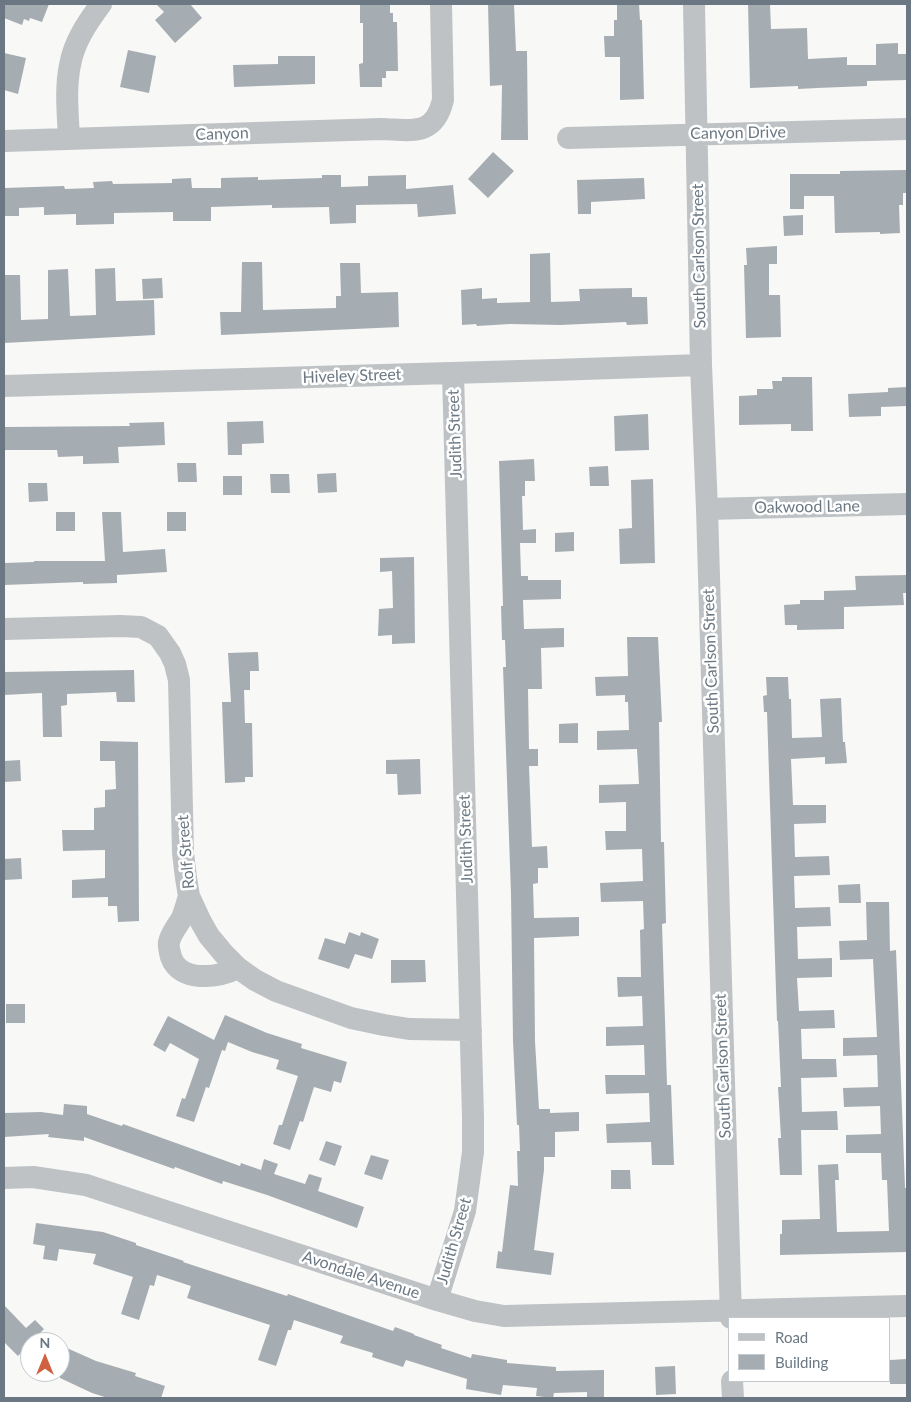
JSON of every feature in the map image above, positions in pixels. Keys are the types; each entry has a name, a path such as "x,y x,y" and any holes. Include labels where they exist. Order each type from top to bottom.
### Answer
{"street":[{"path":"69,139 70,66 76,45 86,25 101,4"},
{"name":"Canyon","path":"4,140 414,130 424,128 433,123 440,113 443,100 441,4"},
{"name":"South Carlson Street","path":"694,4 701,364 731,1315"},
{"name":"Canyon Drive","path":"568,138 907,130"},
{"name":"Hiveley Street","path":"4,386 701,364"},
{"name":"Judith Street","path":"437,1300 465,1211 470,1180 473,1117 453,373"},
{"name":"Oakwood Lane","path":"707,509 907,504"},
{"name":"Rolf Street","path":"4,629 121,626 141,628 158,636 170,653 176,664 179,680 183,853 189,896 209,936 238,968 276,991 352,1018 409,1028 471,1030"},
{"path":"189,896 182,918 169,942 174,964 181,971 198,977 232,972 238,968"},
{"name":"Avondale Avenue","path":"4,1178 56,1180 93,1187 475,1312 504,1316 731,1315 907,1306"},
{"path":"732,1382 733,1398"}],"building":[{"path":"4,4 49,4 42,22 30,18 29,21 24,19 22,25 4,18"},
{"path":"156,4 190,4 202,18 175,43 155,20 164,12"},
{"path":"390,4 393,22 397,22 398,71 386,71 386,78 382,78 382,87 360,87 359,64 363,63 363,23 360,23 360,5"},
{"path":"488,4 514,4 516,51 527,51 528,140 501,140 502,85 490,86"},
{"path":"617,4 639,4 640,20 642,20 644,99 620,100 620,57 605,57 604,36 614,36"},
{"path":"748,4 770,4 771,29 807,28 808,59 847,57 847,65 876,65 876,44 898,43 898,54 907,54 907,80 867,81 867,86 798,89 798,86 750,88"},
{"path":"128,50 156,56 149,93 120,87"},
{"path":"4,53 26,58 18,94 4,90"},
{"path":"278,56 315,56 315,84 234,87 233,65 278,64"},
{"path":"493,152 514,171 488,198 468,179"},
{"path":"907,170 907,193 903,193 903,205 899,205 900,233 835,233 834,196 804,196 804,209 790,209 790,174 840,174 840,171"},
{"path":"322,175 341,175 341,187 368,186 368,176 406,175 406,189 453,185 456,214 418,217 417,204 356,205 356,223 330,224 329,207 272,208 272,205 211,207 211,221 173,221 173,212 114,213 114,224 76,225 76,214 44,215 44,207 19,208 19,216 4,216 4,188 64,186 65,189 94,188 93,182 112,181 113,184 172,183 172,179 191,178 192,188 221,188 221,178 258,177 258,180 322,178"},
{"path":"644,178 645,199 591,202 591,214 578,214 577,180"},
{"path":"803,215 803,235 784,236 783,216"},
{"path":"777,246 777,264 769,264 769,295 780,295 781,337 746,338 744,265 747,265 746,248"},
{"path":"550,253 551,302 580,301 579,289 632,288 632,297 647,297 648,324 627,325 626,322 560,325 462,325 461,290 482,288 482,299 497,298 497,303 530,302 530,254"},
{"path":"242,262 262,262 263,310 336,308 336,296 341,296 340,263 360,263 361,293 398,292 399,327 221,335 220,312 241,312"},
{"path":"115,268 116,301 154,300 155,335 4,343 4,275 20,275 21,320 48,319 48,270 68,269 70,316 96,315 95,269"},
{"path":"162,278 163,298 143,299 142,279"},
{"path":"782,377 812,377 813,431 791,431 791,424 739,425 739,396 757,395 757,389 773,389 772,381 782,381"},
{"path":"907,387 907,406 881,407 881,416 849,417 848,394 888,392 888,388"},
{"path":"648,414 649,450 615,451 614,416"},
{"path":"263,421 264,443 242,444 242,455 228,455 227,422"},
{"path":"164,422 165,445 118,447 119,463 83,464 83,456 58,457 57,450 4,450 4,427 130,426 129,423"},
{"path":"534,459 535,481 525,481 525,496 522,496 523,530 536,529 536,543 520,543 521,576 528,576 528,580 561,580 561,599 523,600 524,629 564,628 564,647 541,648 542,689 528,689 529,749 538,749 538,766 529,766 532,847 547,846 548,868 538,868 538,883 533,884 534,918 579,917 579,936 534,938 535,1041 539,1109 550,1109 550,1113 579,1112 579,1131 555,1132 555,1157 544,1157 534,1250 554,1253 551,1275 496,1268 498,1251 502,1252 510,1185 518,1186 517,1151 520,1151 513,1041 511,894 503,667 506,667 505,640 502,640 501,606 503,606 499,461"},
{"path":"177,463 196,463 197,482 178,482"},
{"path":"608,466 609,486 590,486 589,467"},
{"path":"336,473 337,492 318,493 317,474"},
{"path":"270,474 289,474 290,493 271,493"},
{"path":"223,476 242,476 242,495 223,495"},
{"path":"653,479 655,563 620,564 619,529 632,528 631,480"},
{"path":"28,483 47,483 48,501 29,502"},
{"path":"56,512 75,512 75,531 56,531"},
{"path":"102,512 121,512 123,552 165,549 167,572 117,575 117,583 83,584 83,582 4,585 4,563 105,561"},
{"path":"167,512 186,512 186,531 167,531"},
{"path":"574,532 574,551 555,552 555,533"},
{"path":"414,557 415,643 392,644 392,635 378,636 379,609 393,608 392,571 380,572 380,558"},
{"path":"907,575 907,593 903,593 904,605 844,607 844,629 797,630 797,625 785,625 784,605 800,604 800,600 824,600 824,591 856,590 855,576"},
{"path":"627,637 658,637 662,722 659,722 661,842 664,842 666,923 662,924 667,1085 671,1085 674,1165 652,1165 651,1142 607,1143 606,1124 650,1122 649,1093 606,1094 605,1075 645,1075 644,1045 606,1046 606,1027 643,1026 642,996 618,997 617,977 641,977 640,930 644,929 643,901 601,902 600,883 643,881 642,849 606,850 605,831 626,831 626,802 599,803 599,785 639,784 637,749 597,750 597,731 629,730 628,702 625,702 625,695 596,696 595,677 628,676"},
{"path":"258,652 259,671 250,671 250,690 244,690 245,723 252,723 253,777 245,777 245,782 225,783 222,702 231,702 228,653"},
{"path":"134,670 135,702 117,702 116,692 67,694 67,705 61,706 62,737 43,737 42,693 4,695 4,672"},
{"path":"766,677 788,677 789,699 791,699 792,738 822,737 820,699 841,698 843,742 845,742 847,763 825,764 825,757 791,759 793,805 826,805 826,823 794,824 795,857 829,856 830,875 794,876 795,908 830,907 831,926 797,927 798,959 832,958 832,977 797,978 799,1011 834,1010 835,1028 801,1029 802,1059 836,1059 837,1077 801,1078 802,1112 837,1111 838,1130 801,1130 802,1175 780,1175 778,1138 781,1138 778,1087 781,1087 777,1021 767,712 764,712 763,696 767,695"},
{"path":"578,723 578,743 559,743 559,724"},
{"path":"100,741 138,742 139,921 118,922 117,906 108,906 108,897 72,898 72,880 105,878 105,850 63,851 62,830 94,830 94,808 105,807 105,790 116,789 115,761 100,761"},
{"path":"420,759 421,794 398,795 397,774 386,774 386,760"},
{"path":"20,760 21,781 4,782 4,761"},
{"path":"21,858 22,879 4,880 4,859"},
{"path":"860,884 861,903 839,903 838,885"},
{"path":"866,902 889,902 890,951 896,950 905,1188 907,1188 907,1252 780,1255 782,1220 820,1219 818,1165 838,1164 839,1180 835,1180 837,1232 889,1231 887,1180 882,1180 881,1153 846,1153 846,1135 881,1134 880,1106 844,1107 843,1088 878,1087 877,1055 843,1056 843,1038 877,1037 873,959 840,960 839,941 867,940"},
{"path":"349,932 360,936 361,932 379,939 372,959 355,954 349,969 318,959 325,938 345,944"},
{"path":"391,960 425,960 426,982 391,983"},
{"path":"6,1004 25,1004 25,1023 6,1023"},
{"path":"225,1015 267,1033 302,1044 301,1048 347,1062 341,1083 334,1081 331,1092 314,1087 303,1122 300,1121 290,1150 273,1144 279,1125 282,1125 298,1076 276,1069 279,1060 228,1042 225,1051 222,1050 209,1088 206,1087 194,1122 176,1116 182,1098 185,1099 199,1059 170,1043 165,1052 153,1045 168,1016 214,1040"},
{"path":"64,1104 87,1106 87,1114 122,1126 123,1124 240,1166 241,1163 261,1170 264,1159 278,1164 274,1174 305,1184 309,1174 322,1178 318,1191 364,1207 357,1228 267,1195 223,1181 222,1184 175,1167 174,1169 84,1137 84,1141 48,1137 49,1134 4,1137 4,1113 41,1112 63,1115"},
{"path":"326,1141 342,1146 335,1166 319,1160"},
{"path":"371,1155 389,1160 382,1180 364,1174"},
{"path":"611,1170 630,1170 631,1189 611,1189"},
{"path":"36,1223 103,1232 183,1262 287,1296 288,1294 393,1331 395,1327 442,1345 441,1348 471,1358 472,1354 507,1360 507,1363 556,1367 556,1371 604,1370 604,1398 587,1398 587,1392 554,1393 553,1398 536,1396 537,1388 503,1385 501,1395 466,1389 467,1379 406,1360 403,1367 372,1357 373,1353 340,1343 343,1336 294,1320 291,1330 288,1330 276,1366 258,1360 270,1325 187,1298 191,1286 157,1275 154,1286 150,1285 139,1320 121,1314 133,1277 93,1264 96,1254 59,1249 57,1261 43,1259 45,1246 33,1244"},
{"path":"4,1305 26,1328 35,1320 44,1329 41,1332 20,1332 20,1354 18,1356 4,1342"},
{"path":"70,1349 96,1361 136,1373 135,1376 165,1386 161,1398 108,1398 69,1382"},
{"path":"907,1359 907,1384 890,1384 891,1360"},
{"path":"675,1366 676,1394 656,1395 655,1367"}]}
